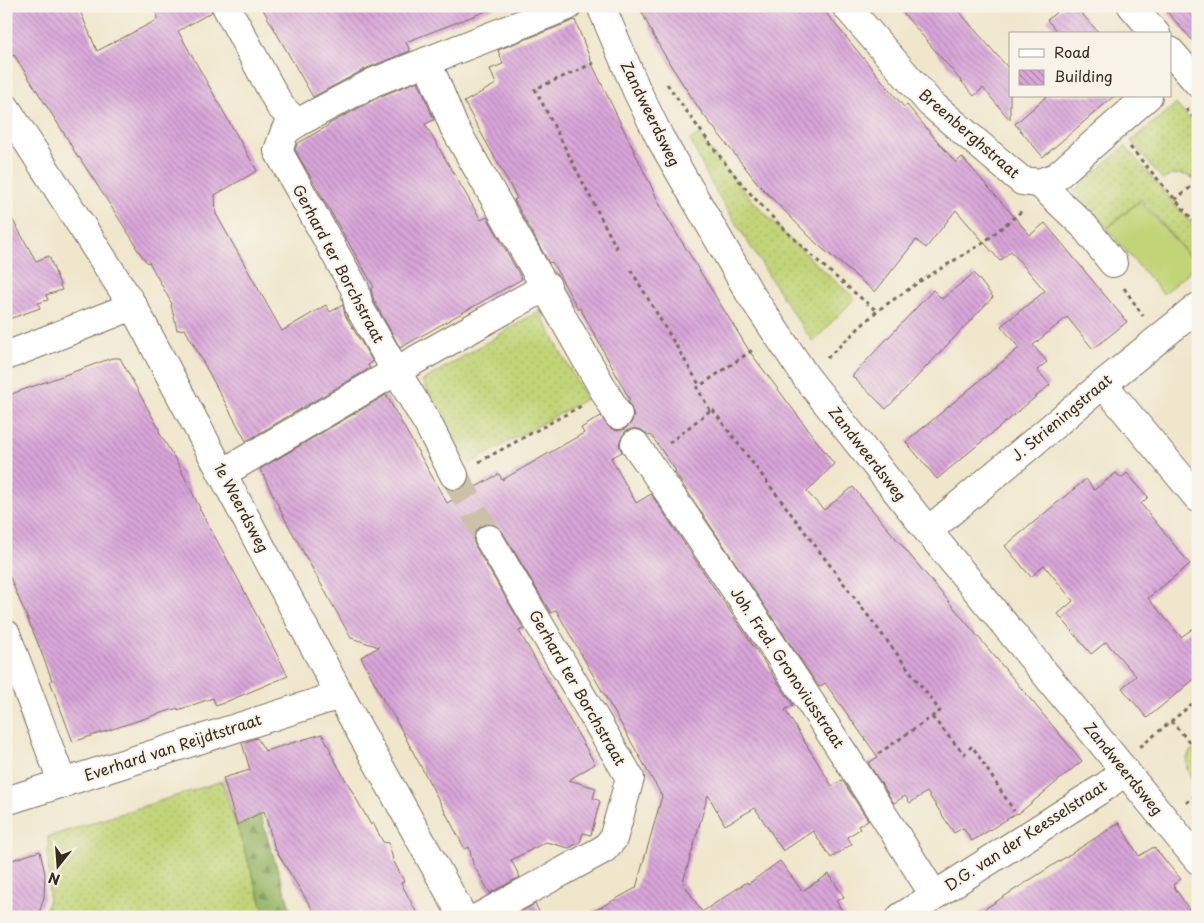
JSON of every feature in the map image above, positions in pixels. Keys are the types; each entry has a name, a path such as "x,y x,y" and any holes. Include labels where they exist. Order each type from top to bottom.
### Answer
{"street":[{"path":"226,6 280,106 297,123 374,82 426,60 568,6"},
{"name":"Zandweerdsweg","path":"600,6 660,138 749,292 806,377 928,531 1198,860"},
{"name":"Breenberghstraat","path":"846,6 930,103 1022,181 1043,187 1084,226 1113,262"},
{"path":"1132,6 1154,32"},
{"path":"426,60 454,126 547,286 612,404"},
{"name":"Breenberghstraat","path":"1043,187 1146,98"},
{"name":"1e Weerdsweg","path":"6,108 133,306 340,695 463,917"},
{"name":"Gerhard ter Borchstraat","path":"297,123 285,131 278,151 355,289 359,306 428,424 454,475"},
{"path":"223,473 396,371 547,286"},
{"path":"6,356 133,306"},
{"name":"J. Strieningstraat","path":"928,531 1158,338 1198,307"},
{"path":"1103,384 1198,498"},
{"name":"Joh. Fred. Gronoviusstraat","path":"641,452 855,770 934,895"},
{"name":"Gerhard ter Borchstraat","path":"479,917 604,849 613,839 630,778 489,539"},
{"path":"6,634 62,784"},
{"name":"Everhard van Reijdtstraat","path":"6,801 340,695"},
{"name":"D.G. van der Keesselstraat","path":"900,917 1106,786 1125,770"}],"path":[{"path":"618,250 535,89 620,52"},
{"name":"Zandweerdsweg","path":"665,81 738,179 772,216 829,272 877,311"},
{"path":"1126,142 1198,226"},
{"path":"1175,200 1198,181"},
{"path":"822,362 877,311 922,280 983,243 1043,187"},
{"path":"1113,262 1116,275 1158,338"},
{"path":"631,270 700,386"},
{"path":"777,334 697,388 710,410 712,409 940,711 855,770"},
{"path":"454,475 612,404"},
{"path":"641,452 710,410"},
{"path":"1125,770 1133,753 1198,699"},
{"path":"932,716 964,754 972,746 1029,835"},
{"path":"1171,721 1194,747"}],"green space":[{"path":"1176,104 1198,129 1198,176 1195,179 1179,174 1163,180 1131,141"},
{"path":"698,134 734,179 772,221 855,298 813,342 788,306 712,185 690,140"},
{"path":"1125,146 1198,231 1198,256 1193,260 1141,199 1107,228 1074,191"},
{"path":"1140,201 1197,265 1163,294 1107,229"},
{"path":"539,311 586,399 469,464 422,381"},
{"path":"1198,744 1198,784 1189,775 1186,764 1189,753"},
{"path":"222,781 266,917 43,917 49,899 48,837"},
{"path":"257,805 293,917 266,917 232,811"}],"building":[{"path":"6,6 78,6 97,51 157,20 156,6 210,6 212,12 178,31 257,171 215,195 216,214 282,331 326,305 330,312 343,305 345,315 373,362 368,365 370,368 246,441 185,329 177,330 172,304 149,262 147,263 135,246 14,55 6,60"},
{"path":"261,6 494,6 494,8 406,42 410,51 367,68 313,97"},
{"path":"639,6 694,6 695,8 698,6 820,6 904,107 907,105 956,163 962,157 1030,235 1045,223 1127,322 1093,349 1067,317 1033,345 1047,362 1037,370 1050,385 937,479 906,442 1019,348 1001,326 1045,291 1011,251 1000,261 956,210 926,248 916,240 875,292 818,245 759,185 702,113 654,37"},
{"path":"897,6 954,6 1009,69 1010,120 983,88 974,96"},
{"path":"1064,6 1075,6 1098,32 1057,32 1047,20"},
{"path":"1162,6 1198,6 1198,47"},
{"path":"575,20 593,66 664,213 750,352 834,464 807,492 824,510 853,487 1082,761 1018,814 972,841 963,828 954,833 927,792 910,803 905,796 894,803 868,763 878,757 825,683 819,687 651,435 649,436 642,430 634,428 626,431 619,445 622,452 611,458 636,503 651,494 793,705 785,710 832,786 842,780 868,820 858,826 860,829 847,837 852,844 831,858 813,831 783,851 755,808 725,825 708,795 683,882 702,912 747,882 748,884 780,861 802,891 829,874 844,897 836,901 846,917 583,917 636,888 662,796 556,610 551,613 502,531 497,526 489,523 482,525 476,531 473,539 475,546 524,629 519,631 595,764 569,780 596,788 593,798 600,801 591,835 583,833 580,842 569,848 546,842 511,860 520,877 490,893 473,864 469,847 465,849 395,718 382,699 361,657 379,647 351,638 286,521 260,469 386,395 447,503 499,474 502,480 584,433 581,428 601,416 610,428 617,431 625,429 631,423 634,415 628,401 630,400 580,308 578,309 552,262 549,263 514,200 517,198 464,102 496,84 490,69 503,64 498,50"},
{"path":"418,81 434,120 425,124 481,220 487,217 522,279 400,348 374,301 371,289 374,287 295,150 297,144 329,124 381,96"},
{"path":"1045,98 1112,98 1043,157 1015,124"},
{"path":"6,208 36,261 49,256 62,290 46,295 48,300 38,303 40,308 6,320"},
{"path":"974,273 993,297 886,409 852,376 933,290 942,299"},
{"path":"112,358 120,358 177,462 199,508 288,676 216,706 213,698 73,742 37,641 6,568 6,396"},
{"path":"1116,473 1121,478 1127,473 1148,497 1141,504 1190,564 1148,598 1181,637 1198,625 1198,676 1147,718 1122,688 1136,676 1106,642 1091,654 1058,614 1073,601 1044,565 1031,577 1005,546 1086,479 1094,490"},
{"path":"322,734 371,825 373,823 383,842 389,843 393,860 404,881 401,883 419,917 317,917 275,849 264,811 237,825 223,778 250,770 242,743 257,738 265,751"},
{"path":"1119,823 1139,856 1154,847 1181,879 1173,885 1194,917 972,917"},
{"path":"40,851 45,874 44,897 38,917 6,917 6,862"},
{"path":"535,904 542,917 512,917"}],"tunnel":[{"path":"454,475 489,539"}]}
